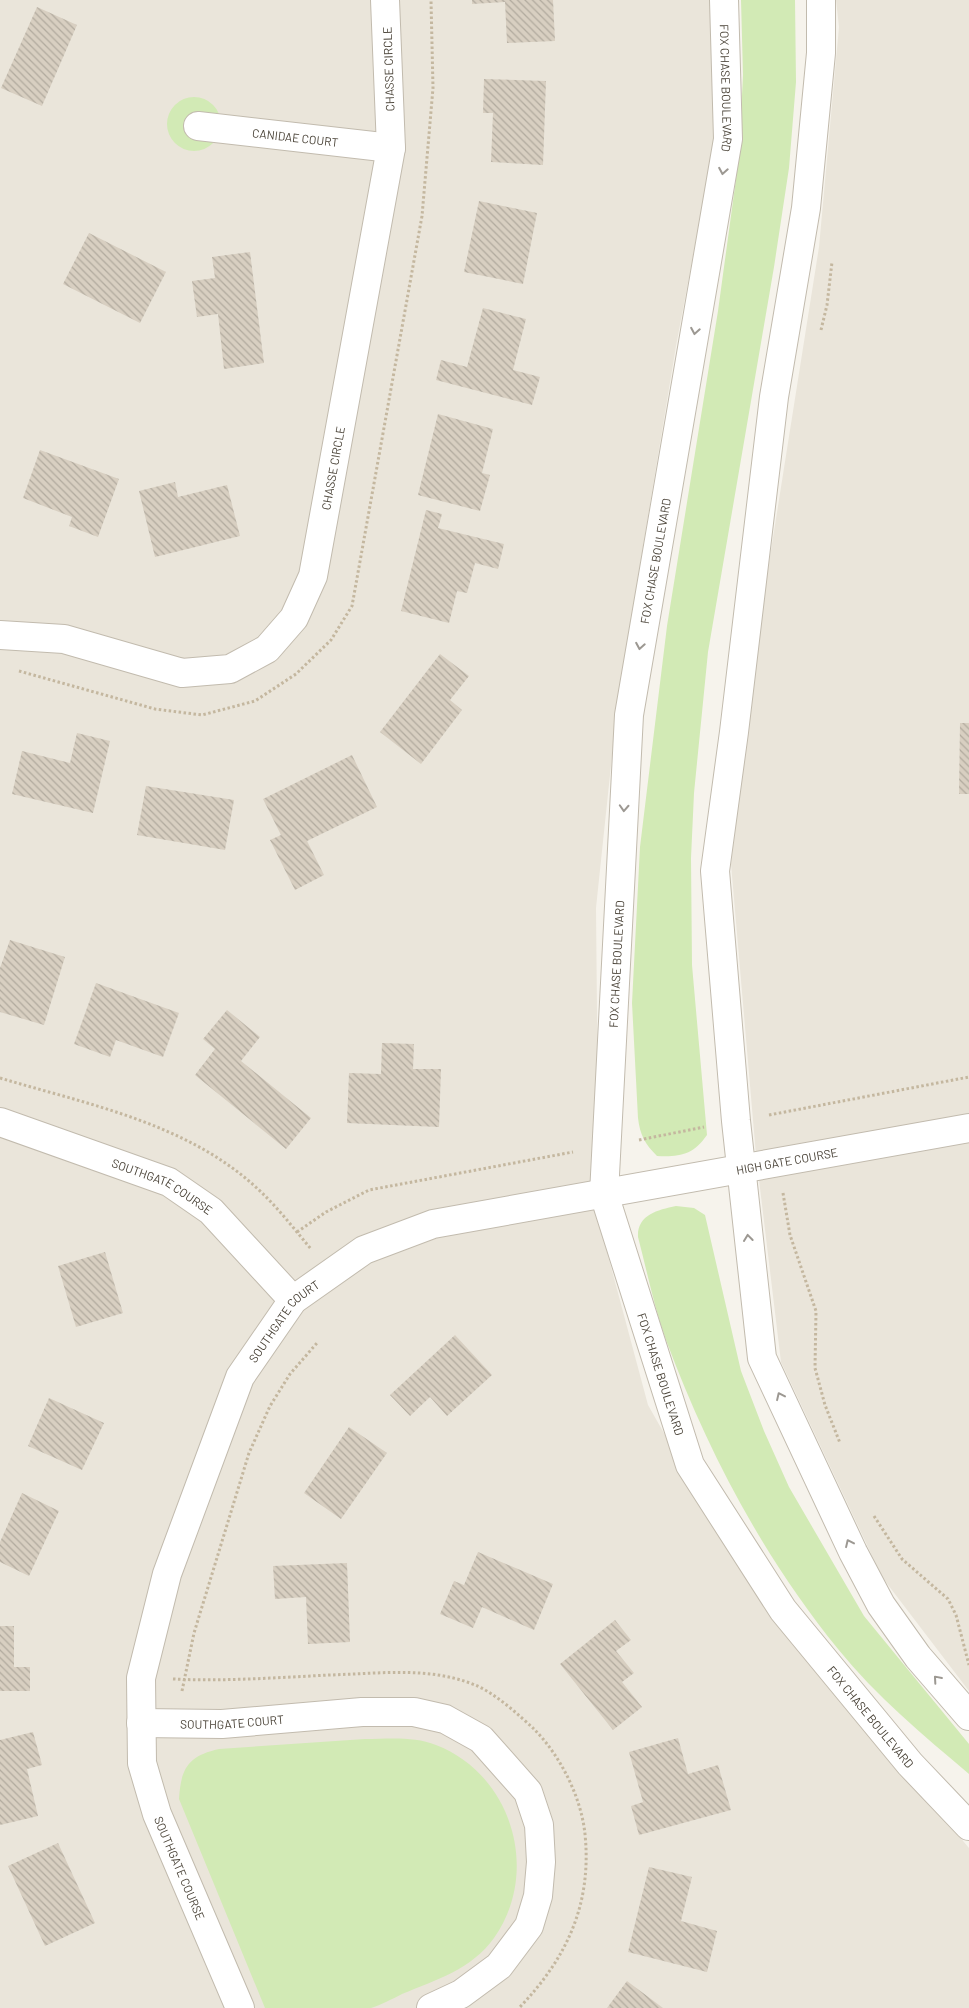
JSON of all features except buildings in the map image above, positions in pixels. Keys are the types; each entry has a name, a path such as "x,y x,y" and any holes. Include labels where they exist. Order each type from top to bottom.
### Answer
{"street":[{"name":"CHASSE CIRCLE","path":"0,635 64,639 182,673 230,669 267,649 294,618 313,576 391,148 385,0"},
{"name":"FOX CHASE BOULEVARD","path":"724,0 728,139 628,715 604,1194 690,1465 783,1610 910,1764 969,1826"},
{"path":"821,0 821,53 806,208 774,398 735,722 714,871 740,1170 762,1358 853,1552 881,1605 918,1657 969,1716"},
{"name":"CANIDAE COURT","path":"198,126 391,148"},
{"name":"SOUTHGATE COURSE","path":"0,1122 169,1182 212,1211 293,1300"},
{"name":"HIGH GATE COURSE","path":"604,1194 969,1128"},
{"name":"SOUTHGATE COURT","path":"431,2008 461,1994 499,1966 529,1926 538,1896 541,1862 539,1825 528,1792 504,1764 481,1739 445,1719 414,1712 362,1712 222,1724 141,1723 141,1678 168,1574 240,1377 293,1300 364,1250 433,1224 604,1194"},
{"name":"SOUTHGATE COURSE","path":"141,1723 142,1764 157,1814 240,2008"}],"path":[{"path":"422,216 433,88 431,0"},
{"path":"818,339 827,305 833,255"},
{"path":"768,1107 790,1235 816,1311 815,1368 826,1406 844,1452"},
{"path":"179,1724 183,1680 194,1633 249,1454 270,1406 290,1374 317,1344"},
{"path":"869,1508 902,1558 948,1599 956,1615 969,1665"},
{"path":"141,1678 183,1680 421,1671 475,1685 518,1713 547,1742 567,1777 583,1818 587,1857 583,1893 575,1923 559,1960 539,1988 519,2008"}],"shaded area":[{"path":"0,0 710,0 717,129 676,346 618,699 596,908 599,1222 648,1405 732,1553 825,1677 969,1848 969,2008 0,2008"},
{"path":"836,0 969,0 969,1691 882,1577 781,1362 756,1155 731,864 756,645 819,247 839,27"}],"green space":[{"path":"741,0 795,0 796,82 789,168 774,267 708,652 694,793 691,858 692,965 707,1135 691,1151 673,1156 657,1156 644,1139 638,1118 632,1003 640,847 667,626 718,311 739,157 743,75"},
{"path":"194,97 204,99 213,105 219,114 221,124 219,134 213,143 204,149 194,151 184,149 175,143 169,134 167,124 169,114 175,105 184,99"},
{"path":"676,1206 694,1208 705,1215 741,1371 764,1431 789,1487 864,1616 969,1744 969,1774 884,1699 838,1649 785,1577 739,1501 682,1382 654,1302 638,1237 641,1223 645,1219 662,1209"},
{"path":"365,1739 401,1739 428,1742 462,1759 484,1778 500,1801 511,1828 516,1856 515,1884 508,1912 494,1938 485,1949 464,1966 379,2005 371,2008 265,2008 179,1799 184,1771 200,1755 219,1749"}]}
